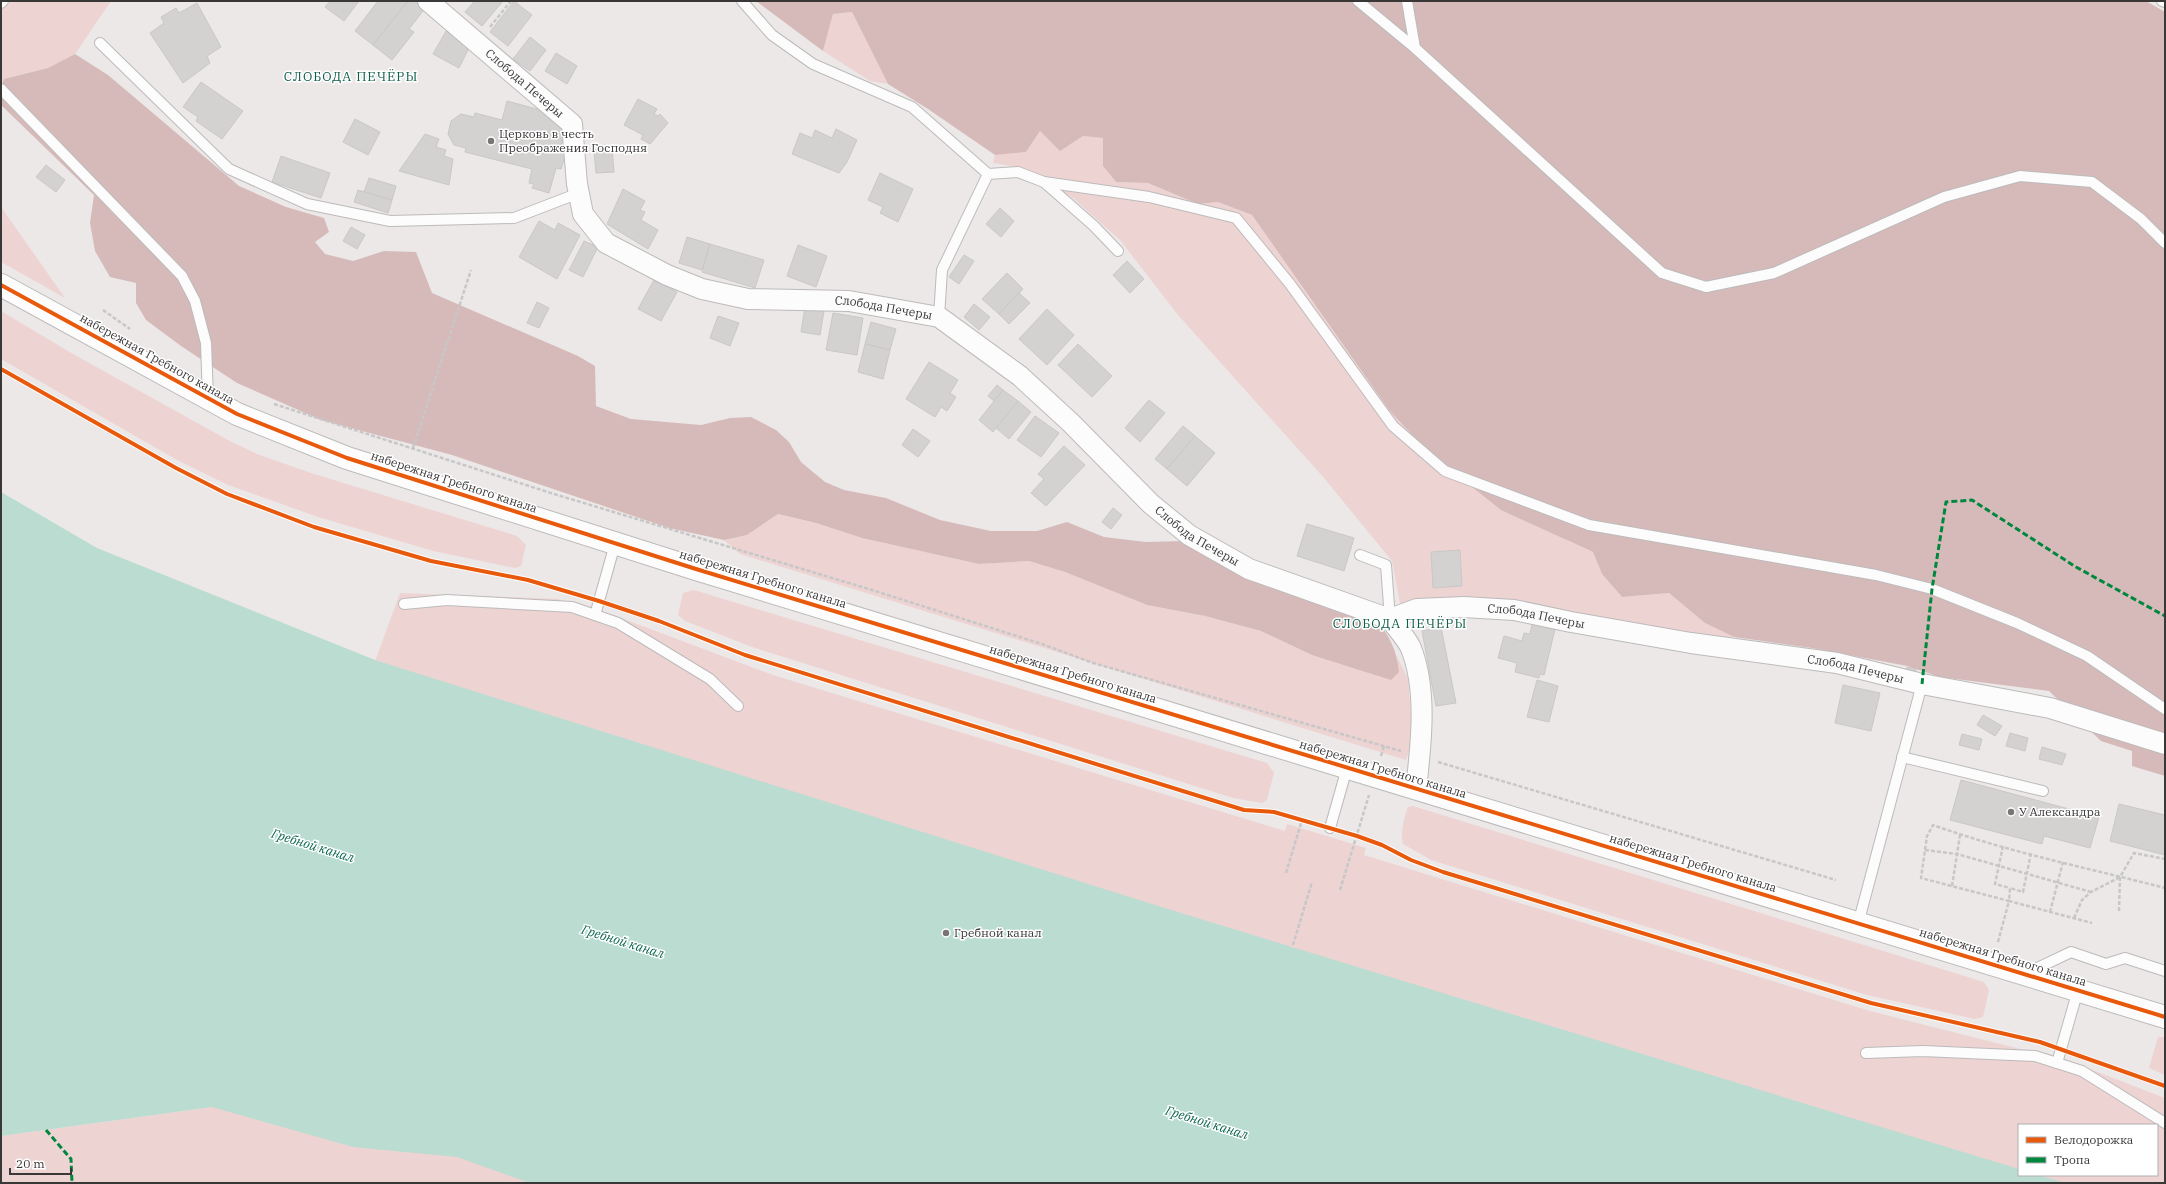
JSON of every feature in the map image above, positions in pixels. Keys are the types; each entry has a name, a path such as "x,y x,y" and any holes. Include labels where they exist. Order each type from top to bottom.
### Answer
{"street":[{"name":"Слобода Печеры","path":"428,1 572,124 579,193 583,214 606,242 667,275 702,289 748,299 849,301 939,317 1020,376 1071,423 1151,504 1189,535 1249,569 1390,618 1417,609 1464,607 1514,610 1571,622 1691,643 1837,663 1922,684 2050,708 2165,744"},
{"name":"набережная Гребного канала","path":"1,285 237,414 347,458 615,544 2165,1017"},
{"path":"1390,618 1410,646 1419,681 1422,739 1416,789"}],"lane":[{"path":"742,1 772,35 813,64 912,107 988,174 1018,172 1044,182 1149,197 1236,218 1290,284 1393,426 1445,471 1589,525 1876,575 1932,589 2017,623 2086,656 2165,709"},
{"path":"1358,1 1416,48 1662,273 1706,287 1774,273 1944,197 2020,176 2092,182 2141,219 2165,242"},
{"path":"1407,1 1416,48"},
{"path":"100,43 229,169 307,204 390,221 514,218 579,193"},
{"path":"1,89 182,276 195,301 206,342 208,399"},
{"path":"939,317 942,270 988,174"},
{"path":"1044,182 1094,226 1118,251"},
{"path":"595,615 615,544"},
{"path":"1360,556 1386,565 1390,618"},
{"path":"404,604 447,600 572,607 618,623 710,679 738,706"},
{"path":"1858,924 1922,684"},
{"path":"1902,756 2043,791"},
{"path":"1330,828 1347,768"},
{"path":"2024,974 2070,952 2106,964 2125,958 2165,971"},
{"path":"2058,1064 2078,990"},
{"path":"1866,1053 1923,1050 2035,1056 2082,1071 2165,1123"}],"path":[{"path":"477,44 511,1"},
{"path":"412,448 471,270"},
{"path":"103,310 133,331"},
{"path":"269,402 554,494 1042,644 1093,663 1420,757 1836,880"},
{"path":"1295,818 1363,838"},
{"path":"1286,873 1302,820"},
{"path":"2092,923 1921,878 1927,836 1933,825 1960,835 2165,888"},
{"path":"1952,886 1960,835"},
{"path":"1340,890 1357,836"},
{"path":"2003,846 1995,884 2023,892 2031,853"},
{"path":"1925,850 1957,854 2091,892"},
{"path":"2119,910 2120,877 2134,853 2165,859"},
{"path":"2050,912 2063,862"},
{"path":"2074,918 2082,900 2091,892 2120,877"},
{"path":"1293,945 1312,882"},
{"path":"1998,942 2009,902 2010,888"}],"shaded area":[{"path":"1,1 111,1 75,54 48,68 4,79 1,88"},
{"path":"756,1 2146,1 2165,12 2165,776 2132,766 2132,751 2101,741 2049,691 1940,677 1907,666 1812,648 1734,637 1705,623 1669,593 1622,597 1602,574 1593,552 1501,510 1427,451 1389,410 1252,215 1218,202 1198,204 1148,183 1116,182 1103,166 1103,138 1083,136 1060,151 1040,131 1026,152 995,155 928,109 888,84 852,12 833,14 823,51"},
{"path":"852,12 888,84 870,81 823,51 833,14"},
{"path":"75,54 108,75 239,186 286,207 324,218 329,232 315,242 325,254 353,261 384,251 416,252 432,293 578,356 595,366 596,406 631,419 701,425 730,418 751,417 776,430 789,442 801,462 825,482 844,490 886,498 940,520 991,531 1037,531 1067,522 1104,537 1146,542 1183,541 1375,618 1392,643 1399,672 1391,680 1312,655 1261,631 1205,616 1147,605 1065,572 1029,561 979,564 862,538 816,523 778,514 747,535 724,540 669,528 452,455 321,420 237,383 181,346 146,320 136,303 136,283 110,277 95,251 90,223 94,195 1,105 1,88 4,79 48,68"},
{"path":"1040,131 1060,150 1083,136 1103,138 1103,166 1116,182 1148,183 1198,204 1218,202 1252,215 1389,410 1427,451 1568,541 1593,552 1602,574 1622,597 1669,593 1705,623 1734,637 1713,639 1428,599 1400,604 1392,561 1324,478 1178,315 1120,240 1073,198 1025,168 993,163 995,155 1026,152"},
{"path":"1,207 65,298 1,262"},
{"path":"1,311 73,354 228,440 257,454 311,473 517,536 526,545 521,566 515,568 433,551 318,517 228,485 177,460 1,359"},
{"path":"778,514 816,523 862,538 979,564 1029,561 1065,572 1147,605 1205,616 1261,631 1312,655 1399,672 1397,656 1408,679 1413,740 1406,760 740,554 724,540 747,535"},
{"path":"694,590 1267,763 1274,773 1267,800 1262,803 1233,798 752,647 685,621 678,615 683,593"},
{"name":"Гребной канал","path":"400,593 558,599 621,618 773,675 1285,831 1287,824 1366,848 1364,855 1870,1011 2024,1050 2087,1068 2165,1098 2165,1183 1,1183 1,1136 212,1107"},
{"path":"1413,806 1984,982 1989,990 1983,1017 1975,1019 1867,995 1431,860 1403,844 1402,830 1405,816 1408,807"},
{"path":"2158,1037 2165,1037 2165,1075 2149,1068"}],"water":[{"name":"Гребной канал","path":"1,492 97,548 375,660 1184,914 2018,1169 2018,1176 2041,1176 2065,1183 530,1183 457,1157 353,1147 212,1107 1,1136"}],"building":[{"path":"330,1 359,1 344,21 325,7"},
{"path":"378,1 408,1 373,45 355,31"},
{"path":"408,1 418,1 426,7 409,29 414,32 392,60 373,45"},
{"path":"475,1 503,1 482,26 465,12"},
{"path":"514,1 532,15 508,46 490,32"},
{"path":"197,3 221,47 207,56 210,63 183,83 150,33 164,23 161,17 176,8 179,13"},
{"path":"446,31 471,44 459,68 433,54"},
{"path":"530,37 546,50 530,71 513,59"},
{"path":"556,53 577,66 567,84 545,71"},
{"path":"201,82 243,111 222,139 196,121 198,117 183,107"},
{"path":"638,99 657,109 654,114 658,116 660,114 668,123 650,144 641,139 643,135 624,125"},
{"path":"507,101 559,115 567,124 560,149 567,150 561,169 556,168 549,193 532,188 534,184 529,183 532,169 465,152 466,148 454,145 448,134 451,121 461,114 474,117 475,113 502,120"},
{"path":"355,119 380,132 368,155 343,142"},
{"path":"836,129 857,140 847,162 839,173 792,154 800,133 812,138 815,130 832,138"},
{"path":"425,134 439,139 436,147 446,150 444,156 453,159 449,185 399,171"},
{"path":"612,148 614,172 596,173 594,150"},
{"path":"281,156 330,173 321,198 272,182"},
{"path":"46,165 65,180 56,192 36,177"},
{"path":"880,173 913,189 898,222 880,213 883,207 868,200"},
{"path":"369,178 396,186 392,200 364,192"},
{"path":"623,189 645,201 640,210 645,212 641,220 658,230 648,249 607,224"},
{"path":"358,190 392,200 388,213 354,202"},
{"path":"1000,208 1014,221 1001,237 986,224"},
{"path":"539,221 555,230 558,223 580,235 557,279 519,257"},
{"path":"351,227 365,235 357,249 343,241"},
{"path":"687,237 710,244 702,270 679,263"},
{"path":"584,241 598,247 583,277 569,270"},
{"path":"710,244 764,260 755,288 702,272"},
{"path":"798,245 827,256 816,287 787,276"},
{"path":"964,255 974,261 959,284 949,277"},
{"path":"1127,261 1144,279 1130,293 1113,275"},
{"path":"1007,273 1023,289 999,314 982,299"},
{"path":"654,280 677,292 661,321 638,309"},
{"path":"1019,293 1030,303 1009,324 999,314"},
{"path":"537,302 549,308 539,328 527,323"},
{"path":"974,304 990,317 979,330 964,317"},
{"path":"805,307 824,311 820,335 801,332"},
{"path":"1047,309 1074,335 1047,365 1019,339"},
{"path":"833,313 863,318 857,355 826,350"},
{"path":"718,316 739,323 730,346 710,338"},
{"path":"871,322 896,329 890,350 865,344"},
{"path":"865,344 890,350 883,379 858,372"},
{"path":"1078,344 1112,376 1092,397 1058,365"},
{"path":"929,362 958,380 950,393 956,397 947,411 941,407 935,417 906,399"},
{"path":"997,385 1003,390 994,401 988,396"},
{"path":"1003,390 1018,401 993,432 979,420"},
{"path":"1149,400 1165,413 1140,442 1125,428"},
{"path":"1018,401 1031,412 1009,439 996,428"},
{"path":"1035,416 1059,433 1041,457 1017,440"},
{"path":"1183,426 1195,436 1167,469 1155,459"},
{"path":"913,429 930,441 918,457 902,445"},
{"path":"1195,436 1215,453 1187,486 1167,469"},
{"path":"1064,446 1085,465 1046,506 1031,493 1044,479 1038,474"},
{"path":"1113,508 1122,515 1111,529 1102,522"},
{"path":"1307,524 1354,538 1344,571 1297,556"},
{"path":"1460,550 1462,586 1433,588 1431,552"},
{"path":"1533,620 1556,625 1544,675 1540,674 1539,678 1515,672 1517,663 1498,658 1504,636 1522,641 1524,633 1530,634"},
{"path":"1441,627 1456,703 1436,706 1422,631"},
{"path":"1907,667 1916,669 1915,675 1906,673"},
{"path":"1537,680 1558,686 1549,722 1527,717"},
{"path":"1843,685 1880,693 1871,731 1835,723"},
{"path":"1983,715 2002,726 1995,736 1977,725"},
{"path":"2010,733 2028,738 2025,751 2006,746"},
{"path":"1962,734 1982,739 1979,750 1959,745"},
{"path":"2042,747 2066,754 2062,765 2039,759"},
{"path":"1961,780 2099,817 2090,848 2044,836 2042,844 1950,820"},
{"path":"2119,804 2165,815 2165,855 2110,841"}],"marked path":[{"path":"1922,684 1932,589 1946,502 1972,500 2076,567 2165,616"},
{"path":"46,1130 71,1159 72,1183"}],"cycle path":[{"path":"1,285 237,414 347,458 696,569 2165,1017"},
{"path":"1,369 176,468 227,494 314,527 431,561 528,580 599,601 659,621 745,655 1244,810 1274,812 1357,836 1382,845 1411,860 1443,872 1871,1003 2040,1042 2165,1086"}],"place":[{"name":"Церковь в честь Преображения Господня","path":"491,141"},
{"name":"У Александра","path":"2011,812"},
{"name":"Гребной канал","path":"946,933"}],"district":[{"name":"СЛОБОДА ПЕЧЁРЫ","path":"351,76"},
{"name":"СЛОБОДА ПЕЧЁРЫ","path":"1400,623"}]}
